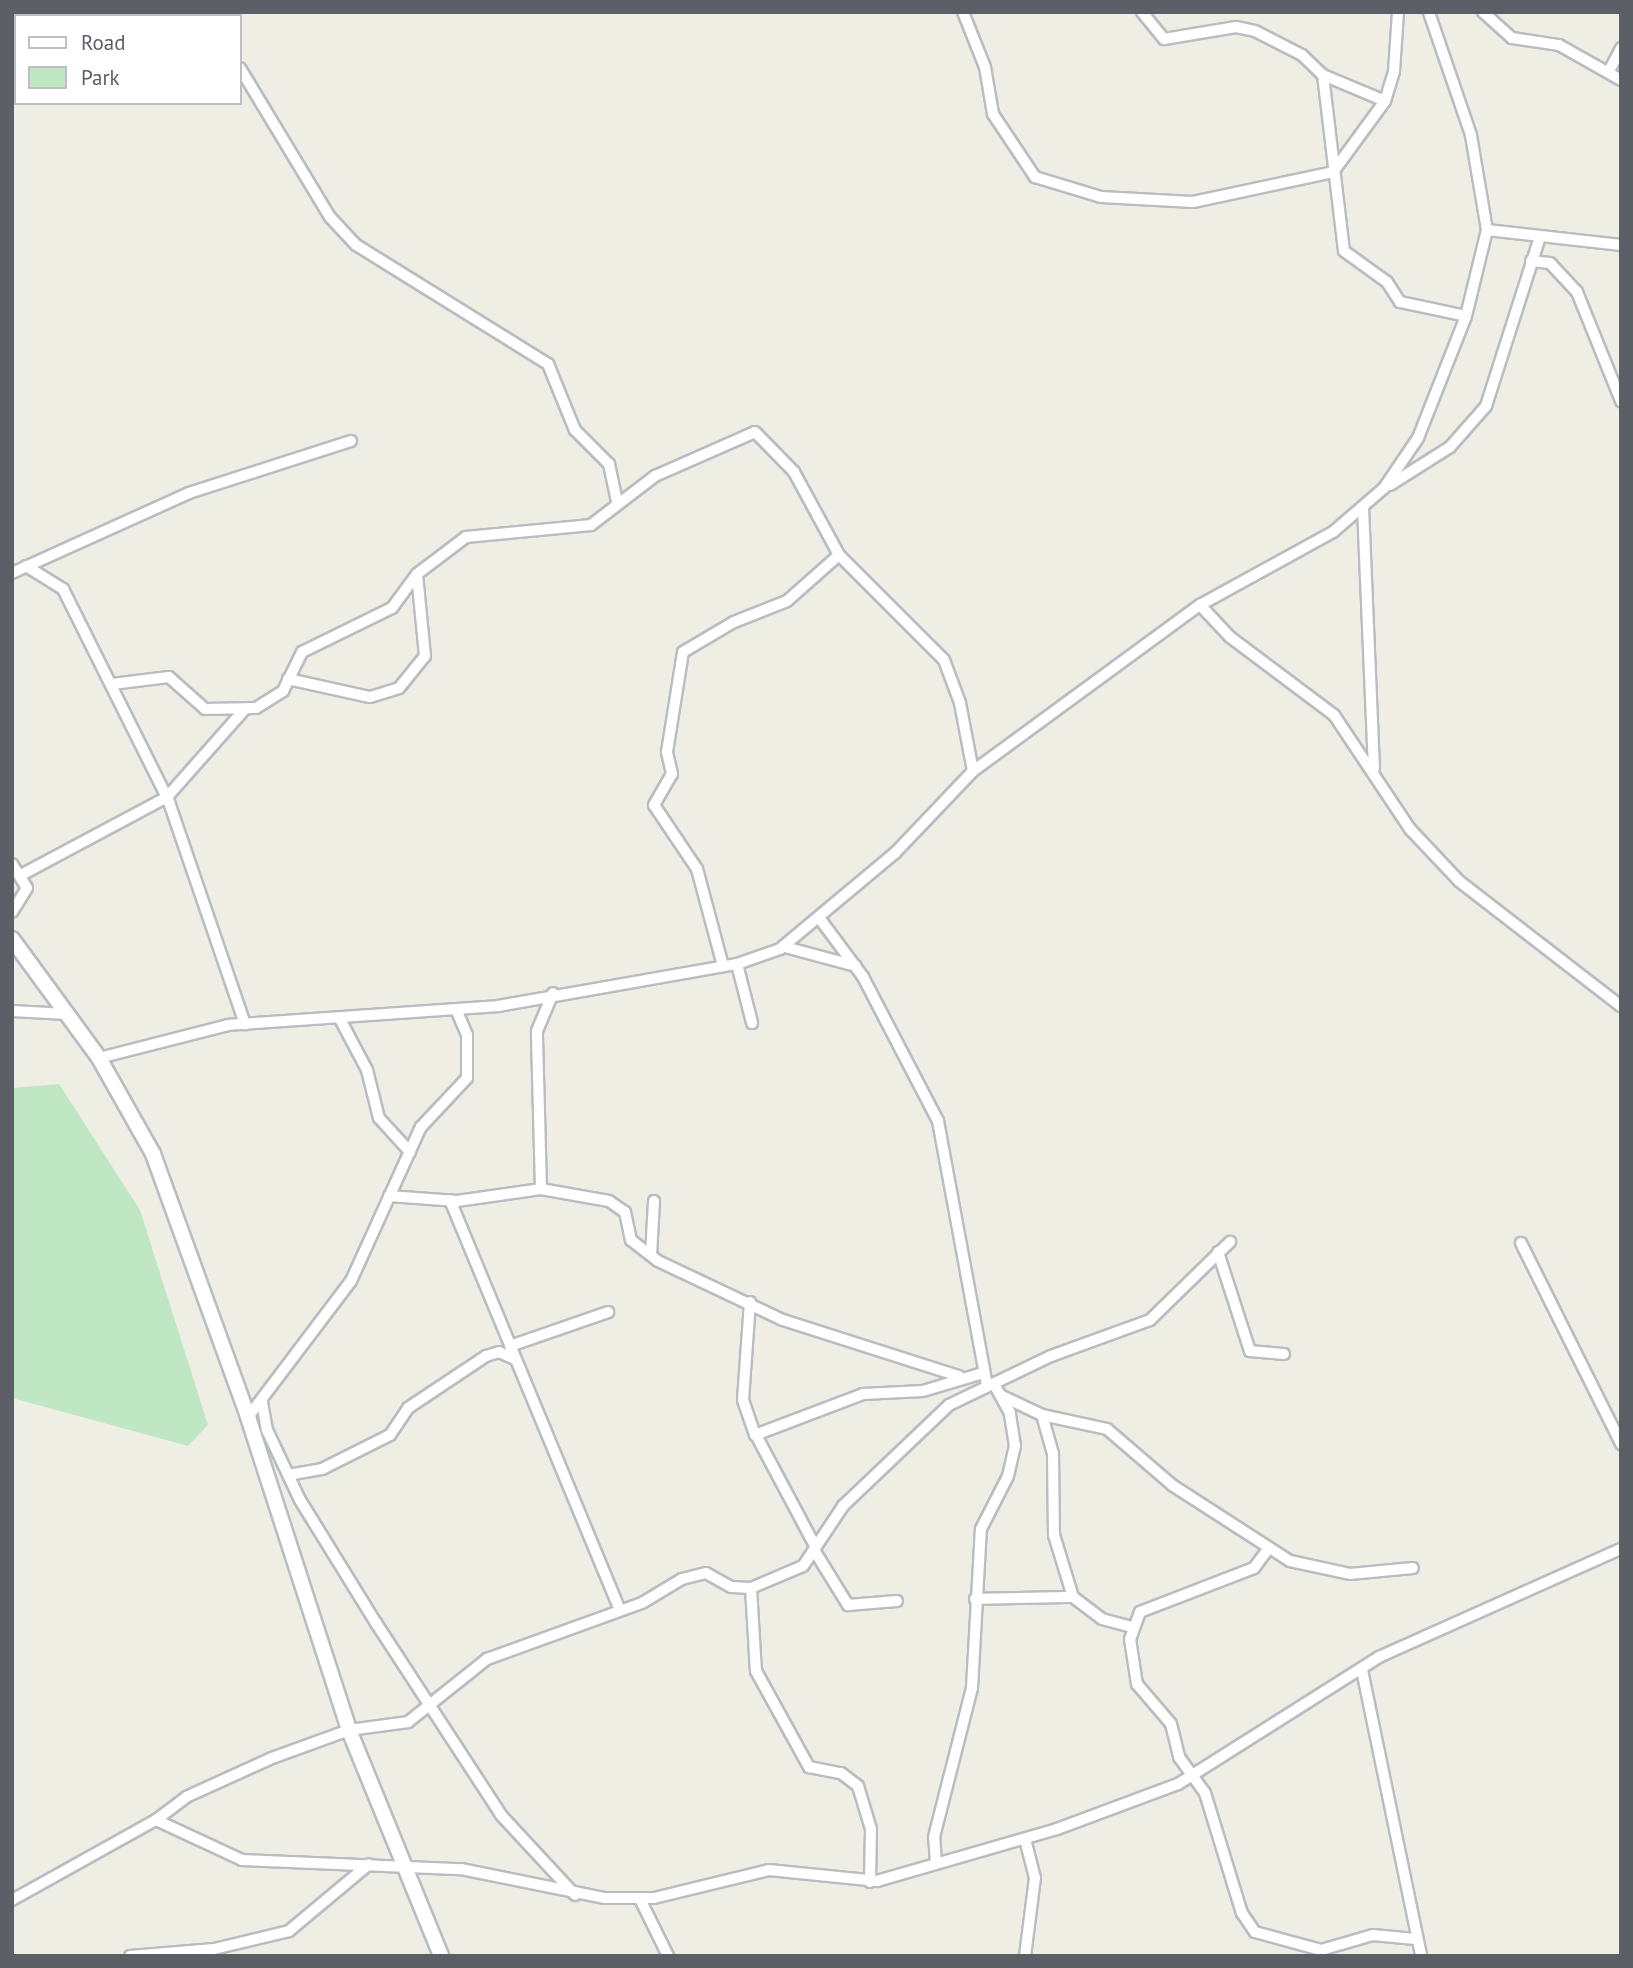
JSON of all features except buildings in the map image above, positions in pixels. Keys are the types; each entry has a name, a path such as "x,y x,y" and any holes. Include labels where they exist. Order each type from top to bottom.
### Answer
{"main road":[{"path":"12,939 99,1058 153,1154 248,1416 349,1730 441,1956"}],"street":[{"path":"963,12 1003,137 1050,186 1101,197 1193,202 1333,172 1385,101 1394,71 1398,12"},
{"path":"1142,12 1164,39 1236,27 1255,31 1302,55 1323,75 1385,101"},
{"path":"1384,488 1418,439 1466,316 1487,230 1471,135 1429,12"},
{"path":"1483,12 1512,38 1559,45 1621,80"},
{"path":"1609,71 1621,48"},
{"path":"242,71 330,217 356,245 548,364 575,430 609,464 617,501"},
{"path":"1323,75 1343,251 1387,282 1400,302 1466,316"},
{"path":"1487,230 1539,240 1621,246"},
{"path":"99,1058 244,1024 457,1011 737,964 785,947 820,919 972,771 1200,605 1333,532 1384,488 1450,447 1486,406 1539,240"},
{"path":"1531,261 1550,263 1577,292 1617,385 1621,401"},
{"path":"112,684 170,677 205,709 244,709 276,698 308,647 392,608 418,574 469,535 580,527 655,476 755,432 794,472 839,555 944,660 960,703 972,771"},
{"path":"12,573 201,488 351,441"},
{"path":"1363,507 1374,769"},
{"path":"723,966 698,869 654,805 672,774 667,752 683,652 714,632 787,601 839,555"},
{"path":"26,566 63,589 167,797 244,1024"},
{"path":"288,679 370,697 414,678 426,650 418,574"},
{"path":"1200,605 1230,637 1334,715 1374,769 1409,829 1459,881 1621,1006"},
{"path":"21,875 167,797 244,709"},
{"path":"12,864 21,875 26,895 12,912"},
{"path":"820,919 856,966 938,1121 984,1373 990,1385 1001,1396 1042,1415 1107,1429 1172,1485 1290,1561 1350,1574 1413,1568"},
{"path":"785,947 856,966"},
{"path":"737,964 752,1023"},
{"path":"541,1189 537,1031 553,993"},
{"path":"12,1011 67,1014"},
{"path":"248,1416 262,1402 352,1281 389,1196 428,1117 467,1078 467,1034 457,1011"},
{"path":"340,1019 367,1070 379,1118 410,1152"},
{"path":"389,1196 450,1200 541,1189 619,1205 629,1237 651,1255 783,1320 959,1376"},
{"path":"450,1200 620,1610"},
{"path":"651,1255 654,1201"},
{"path":"12,1900 156,1820 199,1790 349,1730 402,1724 487,1659 620,1610 701,1573 751,1588 803,1566 843,1506 934,1418 990,1385 1150,1320 1230,1242"},
{"path":"1521,1243 1621,1444"},
{"path":"1218,1252 1250,1352 1284,1354"},
{"path":"750,1303 743,1400 746,1424 756,1435 848,1605 897,1601"},
{"path":"510,1346 608,1312"},
{"path":"288,1475 322,1469 390,1435 408,1408 486,1356 499,1352 515,1359"},
{"path":"756,1435 856,1396 923,1391 959,1376 984,1373"},
{"path":"936,1864 934,1837 963,1743 972,1688 981,1529 1008,1476 1015,1446 1001,1396"},
{"path":"262,1402 288,1475 501,1815 575,1895"},
{"path":"1042,1415 1053,1454 1053,1531 1073,1597 1102,1619 1132,1627"},
{"path":"1269,1548 1254,1568 1147,1606 1132,1627 1130,1657 1137,1684 1171,1724 1179,1757 1193,1775 1213,1812 1242,1913 1255,1932 1321,1951 1373,1935 1415,1939"},
{"path":"156,1820 242,1860 404,1865 479,1871 575,1895 640,1899 769,1870 870,1882 1025,1839 1126,1806 1193,1775 1362,1670 1621,1549"},
{"path":"751,1588 758,1675 811,1769 841,1773 858,1786 872,1836 870,1882"},
{"path":"975,1599 1073,1597"},
{"path":"1362,1670 1415,1939 1421,1956"},
{"path":"1025,1839 1035,1872 1025,1956"},
{"path":"130,1956 214,1949 289,1931 369,1864"},
{"path":"640,1899 668,1956"}],"green space":[{"path":"59,1084 140,1210 208,1425 188,1446 12,1398 12,1088"}]}
